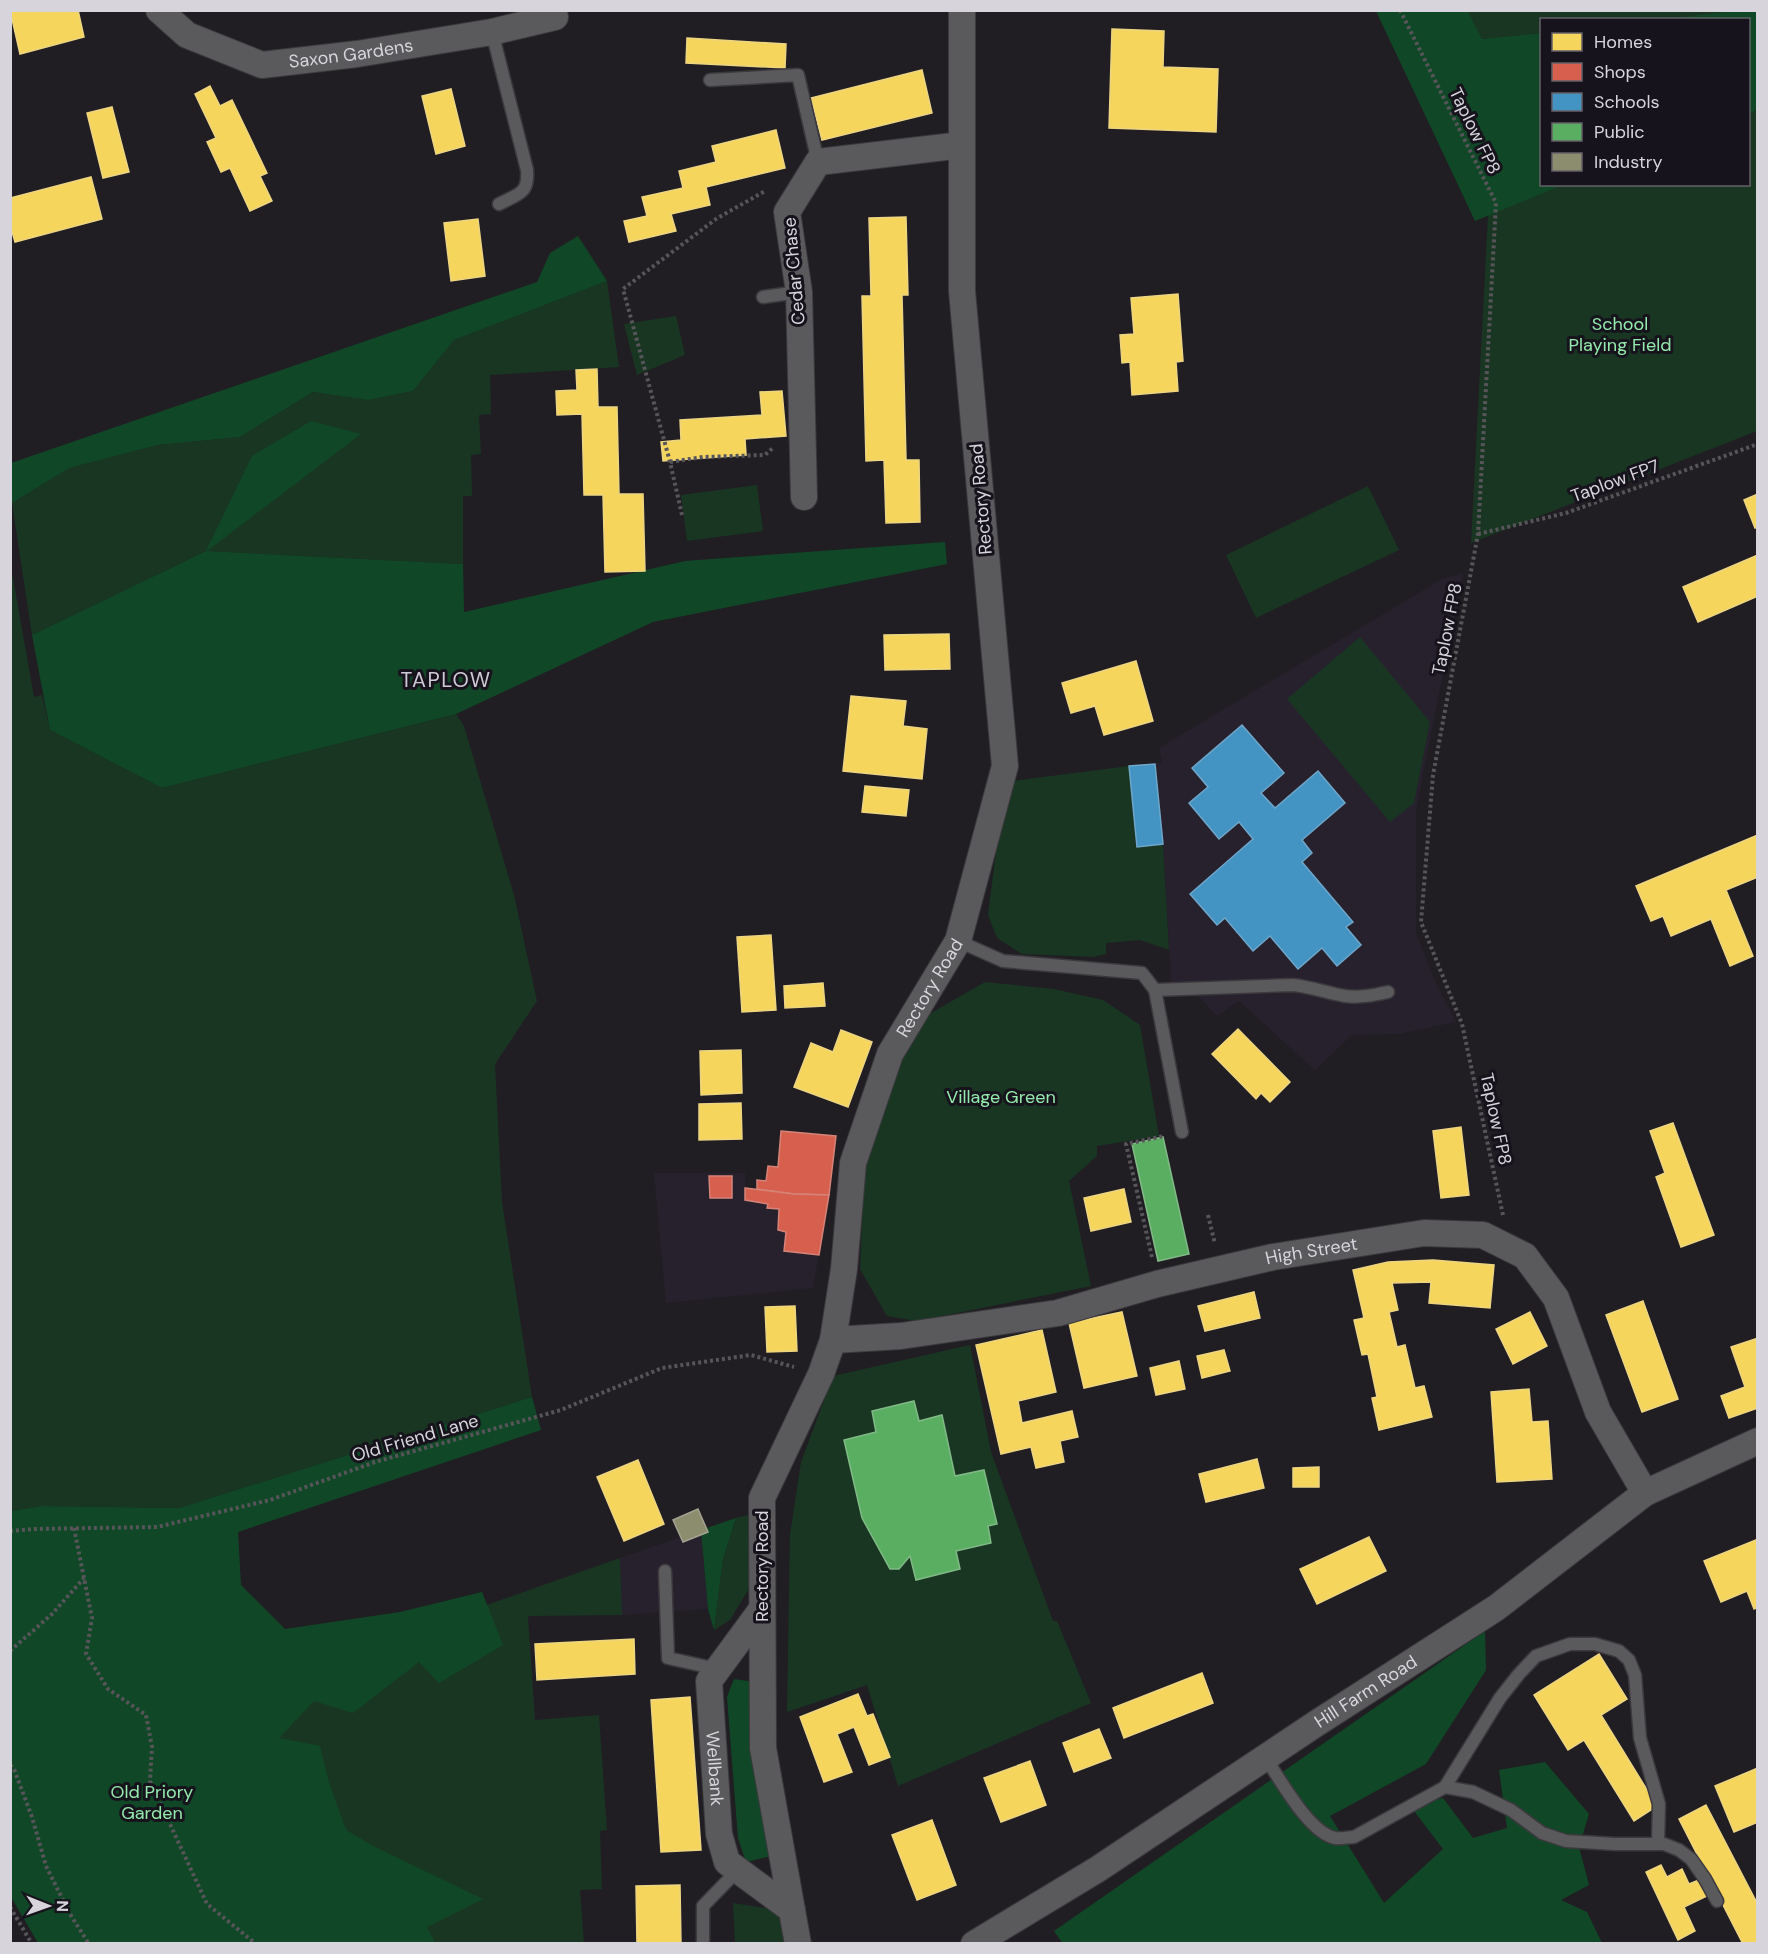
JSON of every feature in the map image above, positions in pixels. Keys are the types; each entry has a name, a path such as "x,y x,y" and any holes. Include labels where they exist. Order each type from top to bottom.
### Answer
{"street":[{"name":"Saxon Gardens","path":"159,10 187,35 261,65 357,54 492,32 555,17"},
{"name":"Rectory Road","path":"798,1944 763,1748 762,1498 821,1374 833,1340 844,1269 853,1163 890,1054 958,941 1005,766 962,291 962,10"},
{"path":"818,162 962,145"},
{"name":"Cedar Chase","path":"804,497 799,292 787,212 818,162"},
{"name":"High Street","path":"833,1340 901,1336 1058,1313 1157,1284 1274,1257 1424,1233 1483,1235 1525,1256 1556,1298 1598,1412 1645,1493"},
{"name":"Hill Farm Road","path":"974,1944 1098,1869 1265,1757 1496,1608 1645,1493 1758,1442"},
{"name":"Wellbank","path":"762,1610 709,1681 719,1834 727,1862 792,1910"}],"lane":[{"path":"492,32 528,170 528,184 523,192 499,204"},
{"path":"710,80 798,75 818,162"},
{"path":"763,297 799,292"},
{"path":"958,941 1003,961 1142,973 1155,990 1182,1132"},
{"path":"1155,990 1293,984 1345,996 1364,997 1388,992"},
{"path":"665,1571 668,1659 717,1669"},
{"path":"1265,1757 1311,1824 1324,1834 1337,1839 1354,1837 1445,1786 1500,1698 1536,1656 1552,1648 1570,1644 1595,1644 1619,1650 1629,1660 1635,1675 1640,1738 1659,1804 1658,1843"},
{"path":"1445,1786 1473,1792 1511,1810 1542,1833 1566,1841 1615,1844 1658,1843 1679,1850 1691,1859 1706,1879 1717,1901"},
{"path":"704,1944 703,1906 738,1870"}],"path":[{"name":"Taplow FP8","path":"1400,10 1496,203 1478,534 1433,776 1421,922 1462,1024 1504,1218"},
{"path":"682,515 623,289 716,219 767,190"},
{"path":"670,462 703,457 765,455 802,422"},
{"name":"Taplow FP7","path":"1478,534 1566,513 1758,444"},
{"path":"1154,1265 1126,1144 1182,1132"},
{"path":"1208,1215 1215,1247"},
{"name":"Old Friend Lane","path":"10,1531 157,1527 270,1500 375,1462 561,1410 662,1368 751,1355 821,1374"},
{"path":"74,1528 92,1618 86,1654 108,1689 146,1715 152,1747 150,1781 207,1904 256,1944"},
{"path":"10,1651 52,1614 84,1577"},
{"path":"10,1765 14,1769 32,1817 46,1866 70,1914 89,1944"},
{"path":"10,1907 32,1944"}],"shaded area":[{"path":"1463,573 1416,810 1416,933 1435,981 1456,1022 1398,1034 1352,1035 1315,1070 1239,1001 1217,1016 1198,996 1172,996 1163,844 1155,764 1162,762 1159,748 1442,579"},
{"path":"654,1173 745,1173 745,1188 829,1195 813,1288 666,1303"},
{"path":"701,1530 708,1609 620,1615 620,1558"}],"green space":[{"path":"1743,10 1757,11 1757,110 1750,114 1750,18 1675,18"},
{"path":"1376,11 1468,11 1482,39 1540,33 1540,186 1561,186 1475,221"},
{"path":"1468,11 1743,11 1683,18 1540,18 1540,33 1482,39"},
{"name":"School Playing Field","path":"1757,110 1757,431 1471,543 1488,215 1560,186 1750,186 1750,114"},
{"path":"578,236 607,281 454,340 413,391 368,400 313,392 240,437 158,445 69,468 12,503 11,463 537,282 550,253"},
{"path":"607,281 619,367 490,375 491,414 479,415 481,454 471,455 472,496 463,496 463,564 206,551 32,635 12,503 68,468 158,445 240,437 313,392 368,400 413,391 454,340"},
{"path":"676,316 685,355 637,375 624,324"},
{"path":"311,421 361,434 207,551 463,564 464,612 685,561 945,542 947,564 653,622 456,714 162,788 50,730 32,635 206,551 252,456"},
{"path":"757,485 763,531 687,541 681,495"},
{"path":"1368,486 1399,550 1256,618 1226,555"},
{"path":"10,561 34,697 42,695 50,730 162,788 456,714 464,726 514,895 537,1001 495,1064 502,1202 532,1397 179,1508 41,1506 11,1511"},
{"path":"1360,637 1430,722 1414,803 1390,822 1287,699"},
{"path":"1129,766 1136,846 1163,844 1169,950 1140,940 1106,943 1106,954 1093,957 1022,954 997,938 988,915 1005,782"},
{"name":"Village Green","path":"985,982 1054,989 1103,1000 1140,1025 1159,1136 1097,1146 1097,1156 1069,1181 1091,1286 917,1321 887,1316 860,1269 864,1175 882,1097 919,1020"},
{"path":"970,1345 991,1452 1053,1621 1057,1621 1091,1703 898,1786 867,1685 787,1712 790,1535 801,1462 833,1376"},
{"name":"Old Priory Garden","path":"532,1397 541,1430 238,1532 241,1585 285,1629 400,1612 482,1592 503,1645 439,1683 419,1662 353,1713 314,1701 279,1738 320,1746 329,1783 346,1830 375,1847 483,1899 427,1927 435,1943 38,1943 11,1897 11,1511 41,1506 179,1508"},
{"path":"748,1515 756,1577 730,1620 714,1630 723,1559 736,1518"},
{"path":"736,1518 723,1559 714,1630 708,1609 701,1530"},
{"path":"620,1558 622,1615 528,1616 535,1720 599,1715 607,1830 600,1831 602,1889 580,1890 584,1943 374,1943 252,1688"},
{"path":"1485,1631 1486,1670 1426,1764 1330,1816 1384,1903 1443,1849 1411,1807 1443,1798 1473,1838 1507,1828 1499,1770 1545,1762 1589,1814 1579,1847 1589,1885 1561,1900 1587,1912 1602,1943 1063,1944 1054,1931"},
{"path":"734,1679 754,1682 759,1796 761,1811 775,1855 746,1862 738,1838 727,1697"},
{"path":"733,1903 773,1909 802,1943 735,1943"}],"building: Homes":[{"path":"10,10 78,10 84,37 20,54"},
{"path":"1112,29 1164,31 1163,67 1218,69 1216,132 1109,128"},
{"path":"687,38 786,44 785,68 686,63"},
{"path":"922,70 932,113 822,140 811,98"},
{"path":"210,86 220,106 232,100 267,173 260,176 272,201 250,211 230,168 221,172 207,142 216,138 195,94"},
{"path":"451,89 465,146 436,154 422,96"},
{"path":"112,107 129,172 103,178 87,113"},
{"path":"776,130 785,168 706,187 710,205 671,214 676,231 629,242 624,221 647,216 642,197 683,188 679,171 716,162 712,146"},
{"path":"91,177 102,219 15,242 10,225 10,198"},
{"path":"906,217 908,295 902,295 906,460 919,460 920,522 886,523 884,460 866,461 862,296 871,296 869,218"},
{"path":"478,219 485,276 451,281 444,223"},
{"path":"1178,294 1183,361 1176,362 1178,391 1132,395 1130,362 1122,363 1120,335 1134,334 1131,298"},
{"path":"597,369 598,407 617,407 619,494 643,494 645,571 605,572 603,495 584,495 582,414 557,415 556,391 577,390 576,370"},
{"path":"782,391 786,436 745,439 746,455 663,461 661,442 681,440 680,420 762,415 760,392"},
{"path":"1758,494 1758,527 1755,528 1744,500"},
{"path":"1758,555 1758,596 1698,622 1683,587"},
{"path":"949,634 950,669 885,670 884,635"},
{"path":"1136,661 1153,721 1104,735 1095,706 1071,713 1062,683"},
{"path":"851,696 906,701 903,726 927,729 922,779 843,771"},
{"path":"865,786 909,790 906,816 862,812"},
{"path":"1758,835 1758,877 1726,890 1753,956 1730,966 1711,919 1671,936 1663,916 1651,921 1636,886"},
{"path":"771,935 776,1010 742,1012 737,937"},
{"path":"823,983 825,1006 785,1008 784,986"},
{"path":"1238,1029 1290,1082 1270,1102 1261,1093 1256,1099 1212,1054"},
{"path":"841,1030 872,1042 848,1107 794,1087 811,1043 833,1052"},
{"path":"741,1050 742,1093 701,1095 700,1051"},
{"path":"741,1103 742,1139 699,1140 699,1104"},
{"path":"1673,1123 1714,1235 1681,1247 1656,1177 1665,1173 1650,1131"},
{"path":"1461,1127 1469,1195 1441,1198 1433,1131"},
{"path":"1124,1189 1131,1222 1091,1231 1084,1198"},
{"path":"1433,1260 1494,1265 1490,1308 1429,1303 1431,1282 1392,1283 1398,1310 1389,1312 1397,1347 1405,1345 1415,1388 1424,1386 1432,1417 1379,1430 1372,1398 1377,1397 1368,1354 1362,1355 1354,1320 1364,1318 1353,1270 1388,1262"},
{"path":"1254,1292 1260,1318 1205,1331 1198,1306"},
{"path":"1643,1301 1678,1399 1642,1412 1606,1315"},
{"path":"795,1306 797,1351 767,1352 765,1307"},
{"path":"1122,1312 1137,1376 1084,1388 1069,1323"},
{"path":"1530,1312 1547,1346 1513,1364 1496,1329"},
{"path":"1042,1330 1056,1392 1018,1401 1022,1423 1072,1411 1078,1437 1060,1441 1064,1462 1036,1468 1031,1447 1001,1454 976,1345"},
{"path":"1758,1338 1758,1408 1729,1418 1721,1396 1745,1387 1731,1347"},
{"path":"1224,1350 1230,1371 1202,1378 1197,1356"},
{"path":"1179,1361 1185,1389 1156,1395 1150,1368"},
{"path":"1529,1389 1532,1422 1548,1421 1552,1479 1497,1482 1491,1392"},
{"path":"1257,1459 1264,1488 1206,1502 1199,1474"},
{"path":"638,1460 664,1524 624,1541 597,1477"},
{"path":"1319,1467 1319,1487 1293,1487 1293,1468"},
{"path":"1369,1537 1386,1571 1317,1604 1300,1569"},
{"path":"1758,1539 1758,1607 1754,1609 1747,1591 1721,1602 1704,1561"},
{"path":"634,1639 635,1674 537,1680 535,1644"},
{"path":"1599,1654 1627,1699 1601,1715 1657,1806 1634,1821 1584,1740 1568,1750 1534,1695"},
{"path":"1202,1673 1213,1703 1124,1738 1113,1708"},
{"path":"858,1694 867,1716 873,1714 890,1757 869,1765 854,1727 837,1734 852,1772 824,1782 800,1717"},
{"path":"690,1697 701,1850 661,1852 651,1700"},
{"path":"1099,1729 1111,1758 1074,1772 1063,1743"},
{"path":"1030,1761 1046,1805 1001,1822 984,1778"},
{"path":"1758,1768 1758,1822 1734,1832 1715,1786"},
{"path":"1706,1805 1758,1905 1758,1944 1743,1944 1679,1819"},
{"path":"932,1820 956,1885 917,1900 892,1835"},
{"path":"1661,1865 1667,1877 1682,1869 1689,1884 1699,1880 1707,1896 1684,1907 1695,1931 1678,1940 1646,1872"},
{"path":"680,1885 681,1944 637,1944 636,1886"}],"building: Shops":[{"path":"781,1131 836,1136 829,1195 794,1194 757,1189 757,1180 766,1181 768,1166 778,1167"},
{"path":"709,1176 732,1176 732,1198 710,1198"},
{"path":"745,1188 794,1194 829,1195 819,1255 784,1251 786,1232 778,1230 779,1209 767,1208 768,1204 745,1200"}],"building: Schools":[{"path":"1242,725 1284,773 1261,793 1275,808 1318,771 1345,803 1302,840 1312,853 1302,862 1353,922 1346,927 1361,945 1337,966 1322,948 1298,969 1270,936 1253,951 1225,918 1217,925 1190,894 1253,839 1239,822 1219,839 1189,803 1208,787 1192,768"},
{"path":"1155,764 1163,844 1137,847 1129,766"}],"building: Public":[{"path":"1163,1137 1189,1254 1158,1261 1132,1144"},
{"path":"914,1401 919,1421 942,1415 955,1476 984,1470 997,1524 988,1526 991,1543 956,1551 960,1569 916,1580 910,1556 899,1569 890,1569 862,1518 844,1440 876,1432 872,1411"}],"building: Industry":[{"path":"698,1509 708,1532 683,1542 673,1520"}],"district":[{"name":"TAPLOW","path":"446,680"}]}
